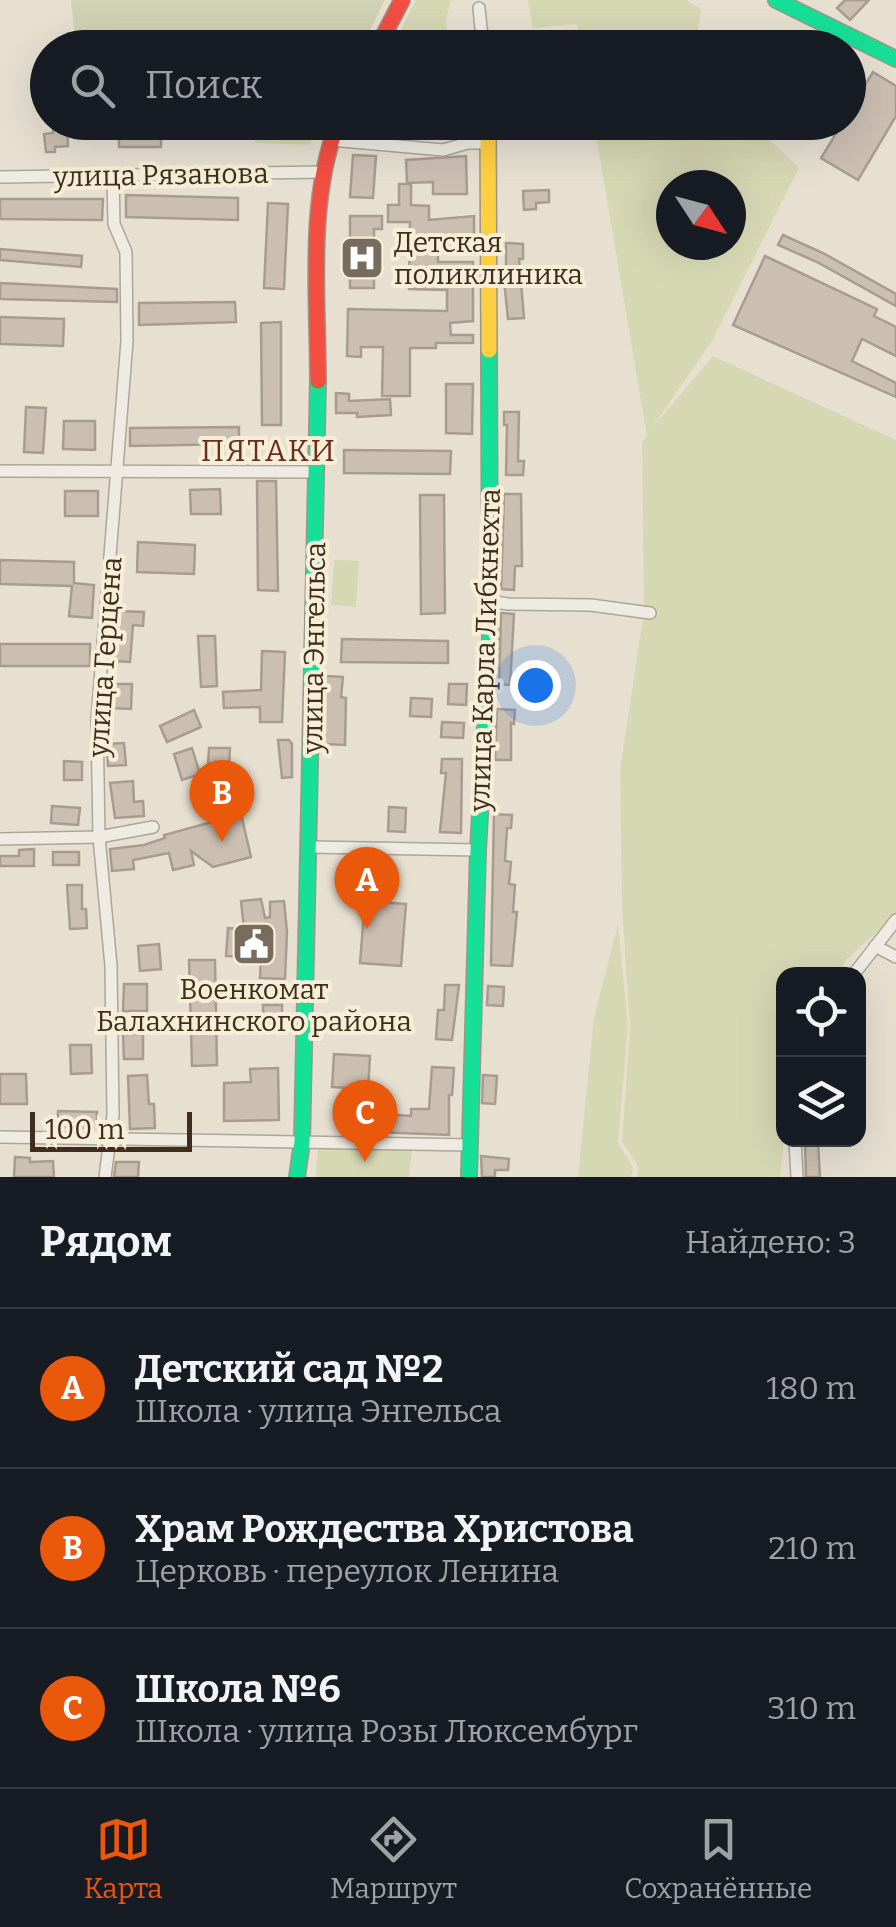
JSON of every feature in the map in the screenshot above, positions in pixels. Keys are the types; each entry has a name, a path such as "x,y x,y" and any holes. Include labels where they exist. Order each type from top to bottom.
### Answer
{"main road":[{"path":"386,30 402,0"},
{"path":"776,0 801,5 845,30"},
{"path":"866,42 896,59"},
{"name":"улица Энгельса","path":"298,1177 310,847 319,194 331,140"},
{"name":"улица Карла Либкнехта","path":"469,1177 478,850 490,640 489,140"}],"street":[{"path":"479,8 482,30"},
{"path":"331,140 443,150 468,143 489,144"},
{"name":"улица Рязанова","path":"0,177 322,172"},
{"name":"улица Герцена","path":"105,1177 113,1115 110,966 98,838 98,720 127,341 126,252 114,224 113,176"},
{"path":"0,471 318,472"},
{"path":"489,601 591,605 650,613"},
{"path":"0,839 98,838 153,827"},
{"path":"310,847 478,850"},
{"path":"859,967 896,920"},
{"path":"875,946 896,957"},
{"path":"0,1137 470,1146"},
{"path":"796,1147 798,1177"}],"green space":[{"path":"71,0 385,0 370,30 74,30"},
{"path":"416,0 451,0 446,30 401,30"},
{"path":"528,0 686,0 701,9 698,30 578,30 577,24 533,28"},
{"path":"255,140 312,140 309,145 255,143"},
{"path":"597,140 770,140 799,168 712,341 652,428 713,356 896,440 896,915 842,967 776,967 776,1147 783,1147 780,1177 637,1177 638,1166 622,1142 630,1027 622,906 620,770 644,612 642,442 647,436"},
{"path":"334,560 359,561 356,607 331,605"},
{"path":"618,924 628,1026 618,1143 633,1168 631,1177 578,1177 594,1017"},
{"path":"318,1146 412,1151 409,1177 316,1177"}],"building":[{"path":"845,0 869,0 850,20 837,8"},
{"path":"873,72 896,86 896,116 858,180 821,158 832,140 866,140 866,83"},
{"path":"45,140 68,140 68,146 46,152"},
{"path":"119,140 161,140 161,147 119,147"},
{"path":"353,155 376,156 373,198 350,197"},
{"path":"466,156 467,194 433,194 433,182 407,183 406,160"},
{"path":"399,184 411,184 411,205 429,206 429,220 474,216 474,244 438,244 438,262 473,262 473,321 450,323 451,335 473,335 473,343 410,348 410,396 382,396 383,347 361,347 361,357 347,356 348,309 447,311 447,290 409,289 410,222 388,222 388,205 399,205"},
{"path":"549,190 549,202 536,203 536,209 524,210 523,191"},
{"path":"126,195 238,198 238,220 126,217"},
{"path":"0,199 103,199 102,220 0,219"},
{"path":"268,203 288,204 284,289 264,288"},
{"name":"Детская поликлиника","path":"350,216 382,216 382,229 374,229 374,288 350,288"},
{"path":"783,235 896,294 896,306 778,245"},
{"path":"506,243 523,244 523,259 519,259 524,318 508,319 503,271"},
{"path":"0,249 82,256 81,267 0,260"},
{"path":"765,256 877,309 874,316 896,327 896,356 862,339 852,361 896,383 896,397 733,325"},
{"path":"0,283 117,289 117,302 0,299"},
{"path":"235,302 236,322 139,325 139,303"},
{"path":"0,317 64,319 63,346 0,344"},
{"path":"281,322 281,425 262,425 261,323"},
{"path":"446,384 473,384 472,434 446,433"},
{"path":"336,393 349,394 349,401 390,399 391,415 357,417 357,413 336,413"},
{"path":"26,407 46,408 43,453 24,452"},
{"path":"504,412 519,412 518,461 524,461 523,475 506,475"},
{"path":"64,421 95,421 95,450 63,449"},
{"path":"239,427 239,444 130,446 130,428"},
{"path":"344,450 451,451 450,474 344,473"},
{"path":"257,481 276,481 278,591 258,590"},
{"path":"220,489 221,514 191,514 190,490"},
{"path":"65,491 98,491 98,516 65,516"},
{"path":"504,494 521,494 522,566 515,566 514,590 501,589"},
{"path":"420,495 444,495 445,613 421,614"},
{"path":"138,542 195,545 194,574 137,572"},
{"path":"0,560 74,562 74,583 94,585 92,618 69,616 72,586 0,584"},
{"path":"118,611 144,612 143,626 133,625 130,662 114,661"},
{"path":"501,613 514,614 510,685 499,684"},
{"path":"198,636 215,636 217,686 201,687"},
{"path":"342,639 448,641 448,663 341,662"},
{"path":"0,644 90,644 90,666 0,666"},
{"path":"262,651 285,652 282,722 260,722 260,707 224,708 223,692 261,690"},
{"path":"325,676 343,677 345,745 323,744"},
{"path":"111,684 132,684 131,709 110,708"},
{"path":"449,684 467,684 466,705 448,704"},
{"path":"411,698 432,699 431,717 410,716"},
{"path":"497,709 515,710 511,760 495,760"},
{"path":"194,710 201,727 167,742 160,726"},
{"path":"442,722 464,723 463,738 441,737"},
{"path":"278,740 289,740 292,744 292,777 282,778"},
{"path":"124,743 126,765 108,766 107,744"},
{"path":"192,748 200,774 182,780 174,754"},
{"path":"209,748 230,748 229,765 208,765"},
{"path":"442,759 462,759 461,833 440,832 446,773 441,773"},
{"path":"64,761 82,762 82,780 64,780"},
{"path":"133,781 134,802 143,801 144,816 115,818 110,783"},
{"path":"52,806 80,808 78,825 51,823"},
{"path":"389,807 406,808 405,832 388,831"},
{"path":"241,814 251,857 213,867 191,851 194,865 173,870 169,853 133,860 134,869 112,871 110,849 144,845 165,838 164,835"},
{"path":"494,814 512,815 505,861 511,862 509,884 515,885 513,912 517,912 512,966 491,965"},
{"path":"34,849 34,866 0,866 0,856 19,856 19,850"},
{"path":"53,852 79,852 79,865 53,865"},
{"path":"67,885 82,885 87,928 70,929"},
{"path":"261,899 265,918 270,917 270,902 284,901 285,979 260,978 261,958 226,956 228,928 244,929 241,901"},
{"path":"365,901 406,904 401,966 360,963"},
{"path":"159,944 161,969 140,971 138,946"},
{"path":"189,960 215,960 217,1065 192,1066"},
{"path":"124,984 147,984 147,1011 123,1011"},
{"path":"445,985 459,985 452,1040 436,1039 438,1010 444,1010"},
{"path":"488,986 504,987 503,1006 487,1005"},
{"path":"263,1005 282,1005 282,1028 263,1028"},
{"path":"123,1034 143,1034 143,1059 124,1059"},
{"path":"70,1045 91,1045 92,1073 71,1074"},
{"path":"334,1054 370,1056 368,1089 332,1087"},
{"path":"432,1067 454,1068 449,1135 353,1131 355,1112 411,1116 411,1109 429,1109"},
{"path":"278,1068 279,1120 224,1121 224,1083 251,1082 250,1069"},
{"path":"0,1074 26,1074 27,1104 0,1104"},
{"path":"147,1075 155,1128 130,1129 128,1076"},
{"path":"483,1075 497,1076 495,1104 482,1103"},
{"path":"58,1111 97,1112 97,1128 57,1127"},
{"path":"805,1147 818,1147 820,1177 806,1177"},
{"path":"481,1156 509,1159 508,1170 495,1170 495,1177 482,1177"},
{"path":"15,1157 30,1158 30,1162 53,1161 54,1177 14,1177"},
{"path":"116,1162 139,1162 138,1177 114,1177"}],"traffic: fast":[{"path":"776,0 837,30"},
{"path":"866,44 896,59"},
{"path":"469,1177 478,850 490,639 489,350"},
{"path":"297,1177 302,1142 318,381"}],"traffic: slow":[{"path":"488,140 489,350"}],"traffic: jam":[{"path":"386,30 402,0"},
{"path":"318,381 318,217 332,140"}],"place":[{"name":"Детская поликлиника","path":"362,258"},
{"name":"Храм Рождества Христова","path":"222,842"},
{"name":"Детский сад №2","path":"367,929"},
{"name":"Военкомат Балахнинского района","path":"254,944"},
{"name":"Школа №6","path":"365,1162"}],"district":[{"name":"ПЯТАКИ","path":"269,451"}]}
